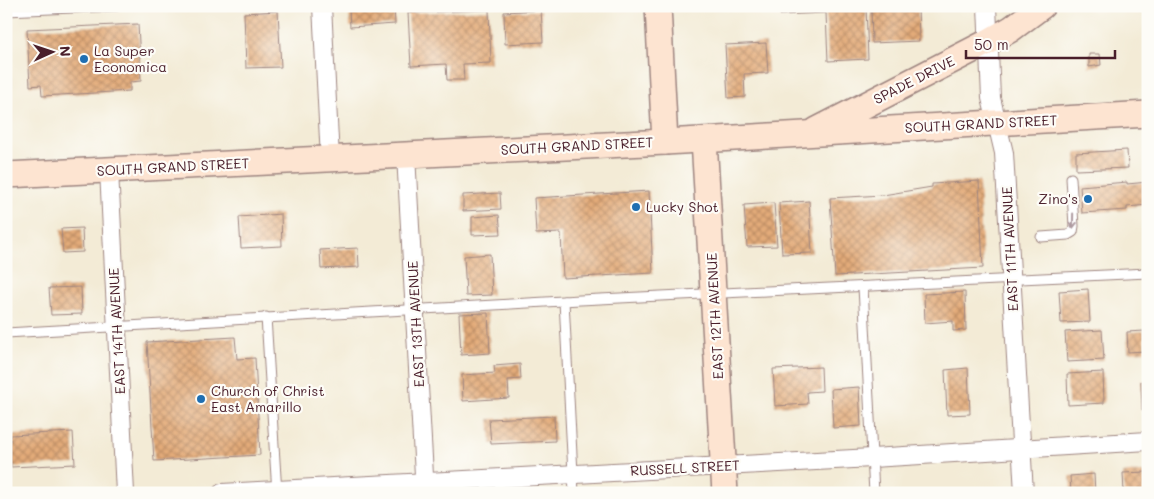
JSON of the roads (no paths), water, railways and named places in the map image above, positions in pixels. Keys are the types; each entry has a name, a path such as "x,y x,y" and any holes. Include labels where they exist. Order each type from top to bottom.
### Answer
{"main road":[{"path":"658,6 665,142"},
{"name":"SPADE DRIVE","path":"809,134 988,42 1042,6"},
{"name":"SOUTH GRAND STREET","path":"6,175 704,140 1148,114"},
{"name":"EAST 12TH AVENUE","path":"704,140 725,493"}],"street":[{"path":"322,6 330,159"},
{"name":"EAST 11TH AVENUE","path":"987,6 991,98 1004,153 1024,493"},
{"name":"EAST 13TH AVENUE","path":"406,155 425,487"},
{"name":"EAST 14TH AVENUE","path":"109,170 125,493"},
{"name":"RUSSELL STREET","path":"222,493 425,487 573,474 1148,441"}],"lane":[{"path":"6,11 117,6"},
{"path":"1041,236 1068,235 1073,232 1071,178"},
{"path":"6,333 713,293 1148,272"},
{"path":"863,287 874,493"},
{"path":"564,301 574,493"},
{"path":"266,317 277,491"}],"place":[{"name":"La Super Economica","path":"84,59"},
{"name":"Zino's","path":"1088,199"},
{"name":"Lucky Shot","path":"636,207"},
{"name":"Church of Christ East Amarillo","path":"201,399"}]}
